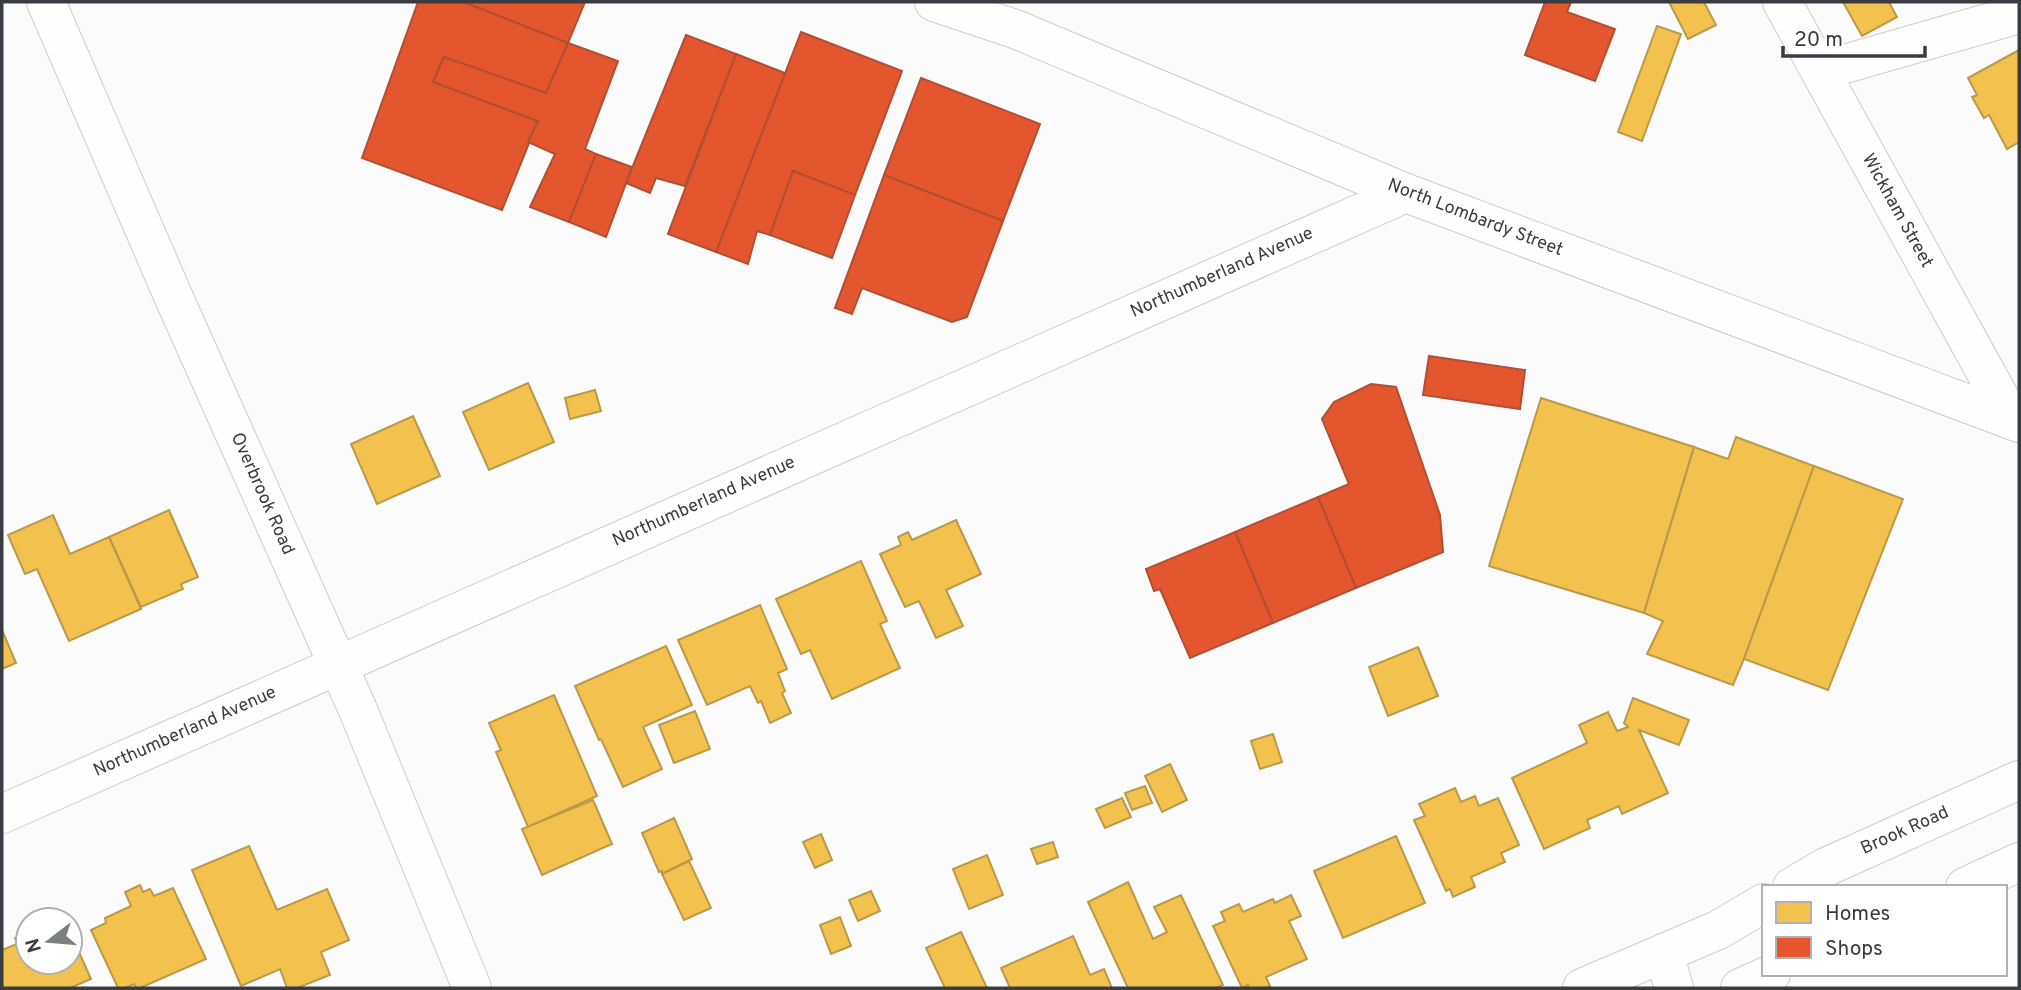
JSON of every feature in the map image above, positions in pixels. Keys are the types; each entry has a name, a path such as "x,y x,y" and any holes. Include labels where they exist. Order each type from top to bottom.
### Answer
{"street":[{"name":"Overbrook Road","path":"46,2 174,298 338,664 472,988"},
{"name":"North Lombardy Street","path":"934,2 1008,15 1406,192 2016,421"},
{"name":"Wickham Street","path":"1782,2 2016,421"},
{"path":"1820,71 2019,14"},
{"name":"Northumberland Avenue","path":"2,814 1406,192"},
{"name":"Brook Road","path":"1795,885 1826,867 2019,780"},
{"path":"1969,885 2019,862"},
{"path":"1582,988 1669,971 1717,930 1762,904"},
{"path":"1740,988 1767,976"}],"building: Homes":[{"path":"1669,2 1704,2 1716,25 1688,39"},
{"path":"1843,2 1889,2 1897,17 1862,36"},
{"path":"1657,26 1681,34 1642,141 1618,132"},
{"path":"2019,50 2019,142 2007,149 1989,115 1984,118 1972,97 1977,95 1968,78"},
{"path":"528,383 554,442 489,470 463,412"},
{"path":"595,390 601,411 570,419 565,398"},
{"path":"1541,398 1694,447 1644,613 1489,566"},
{"path":"413,416 440,476 377,504 351,444"},
{"path":"1736,437 1814,466 1733,685 1647,654 1663,621 1644,613 1694,447 1728,459"},
{"path":"1814,466 1903,499 1828,690 1744,659"},
{"path":"169,510 198,577 181,584 183,589 141,607 109,537"},
{"path":"53,515 70,554 109,537 141,609 69,641 37,569 25,574 8,535"},
{"path":"956,520 981,574 946,590 963,626 936,638 919,601 905,607 880,554 901,545 898,537 908,532 912,540"},
{"path":"861,561 887,621 880,624 900,668 832,699 810,650 801,654 776,599"},
{"path":"760,605 787,669 778,673 785,691 782,693 791,713 770,723 761,701 758,703 750,686 707,705 678,640"},
{"path":"2,630 16,663 2,669"},
{"path":"666,646 692,705 643,727 662,769 623,787 575,686"},
{"path":"1418,647 1438,696 1388,716 1369,667"},
{"path":"554,695 597,796 528,827 496,752 501,750 489,723"},
{"path":"1633,698 1689,720 1679,745 1639,730 1668,793 1622,814 1619,806 1587,820 1590,828 1544,849 1512,778 1587,743 1579,725 1608,712 1617,731 1628,727 1624,723"},
{"path":"695,711 710,749 674,763 659,725"},
{"path":"1273,734 1282,762 1260,769 1251,741"},
{"path":"1170,764 1187,800 1162,812 1145,776"},
{"path":"1145,786 1152,803 1132,810 1125,793"},
{"path":"1455,788 1461,802 1475,796 1479,806 1498,798 1519,845 1501,853 1505,862 1471,877 1475,887 1453,897 1450,889 1446,891 1414,820 1425,816 1419,804"},
{"path":"1122,798 1131,817 1105,828 1096,809"},
{"path":"593,800 612,844 542,875 522,829"},
{"path":"674,818 692,859 662,874 642,833"},
{"path":"821,834 832,860 815,868 803,842"},
{"path":"1396,836 1425,903 1343,938 1314,871"},
{"path":"1053,842 1058,857 1037,864 1031,849"},
{"path":"249,846 277,910 327,889 349,940 321,952 330,975 297,988 287,988 280,969 241,986 192,870"},
{"path":"987,855 1003,895 969,909 953,869"},
{"path":"689,861 711,908 684,920 662,874"},
{"path":"1128,882 1153,939 1167,932 1154,907 1181,895 1223,985 1215,988 1128,988 1088,902"},
{"path":"140,885 143,892 150,889 154,896 173,888 206,959 140,988 136,988 134,984 118,988 91,930 106,923 105,918 131,906 125,892"},
{"path":"871,891 880,911 858,921 849,900"},
{"path":"1291,895 1301,916 1289,921 1307,959 1266,977 1270,986 1249,988 1248,985 1242,988 1213,926 1225,921 1221,912 1239,904 1243,912 1273,899 1275,903"},
{"path":"840,917 851,946 831,954 820,925"},
{"path":"961,932 987,988 945,988 926,948"},
{"path":"1073,936 1090,975 1104,969 1112,988 1010,988 1001,968"},
{"path":"14,945 14,976 84,976 84,963 91,979 70,988 4,988 2,950"}],"building: Shops":[{"path":"418,2 464,2 568,43 546,93 444,57 433,82 538,121 502,210 362,158"},
{"path":"464,2 585,2 568,43"},
{"path":"1545,2 1571,2 1567,12 1615,29 1595,81 1525,55"},
{"path":"801,32 902,71 855,195 793,171 770,235 757,231 748,264 716,252"},
{"path":"686,35 736,54 685,186 656,178 650,193 626,183"},
{"path":"568,43 618,61 585,149 596,154 569,222 530,207 555,154 528,142 538,121 433,82 444,57 546,93"},
{"path":"736,54 785,73 716,252 668,234"},
{"path":"921,78 1040,124 1003,221 884,175"},
{"path":"596,154 632,167 606,237 569,222"},
{"path":"793,171 855,195 832,258 770,235"},
{"path":"884,175 1003,221 967,317 952,322 862,288 852,314 835,308"},
{"path":"1429,356 1525,370 1520,409 1423,395"},
{"path":"1371,384 1396,387 1440,515 1443,552 1356,588 1318,497 1349,484 1322,419 1334,402"},
{"path":"1318,497 1356,588 1273,623 1235,532"},
{"path":"1235,532 1273,623 1190,658 1160,589 1154,591 1146,569"}]}
